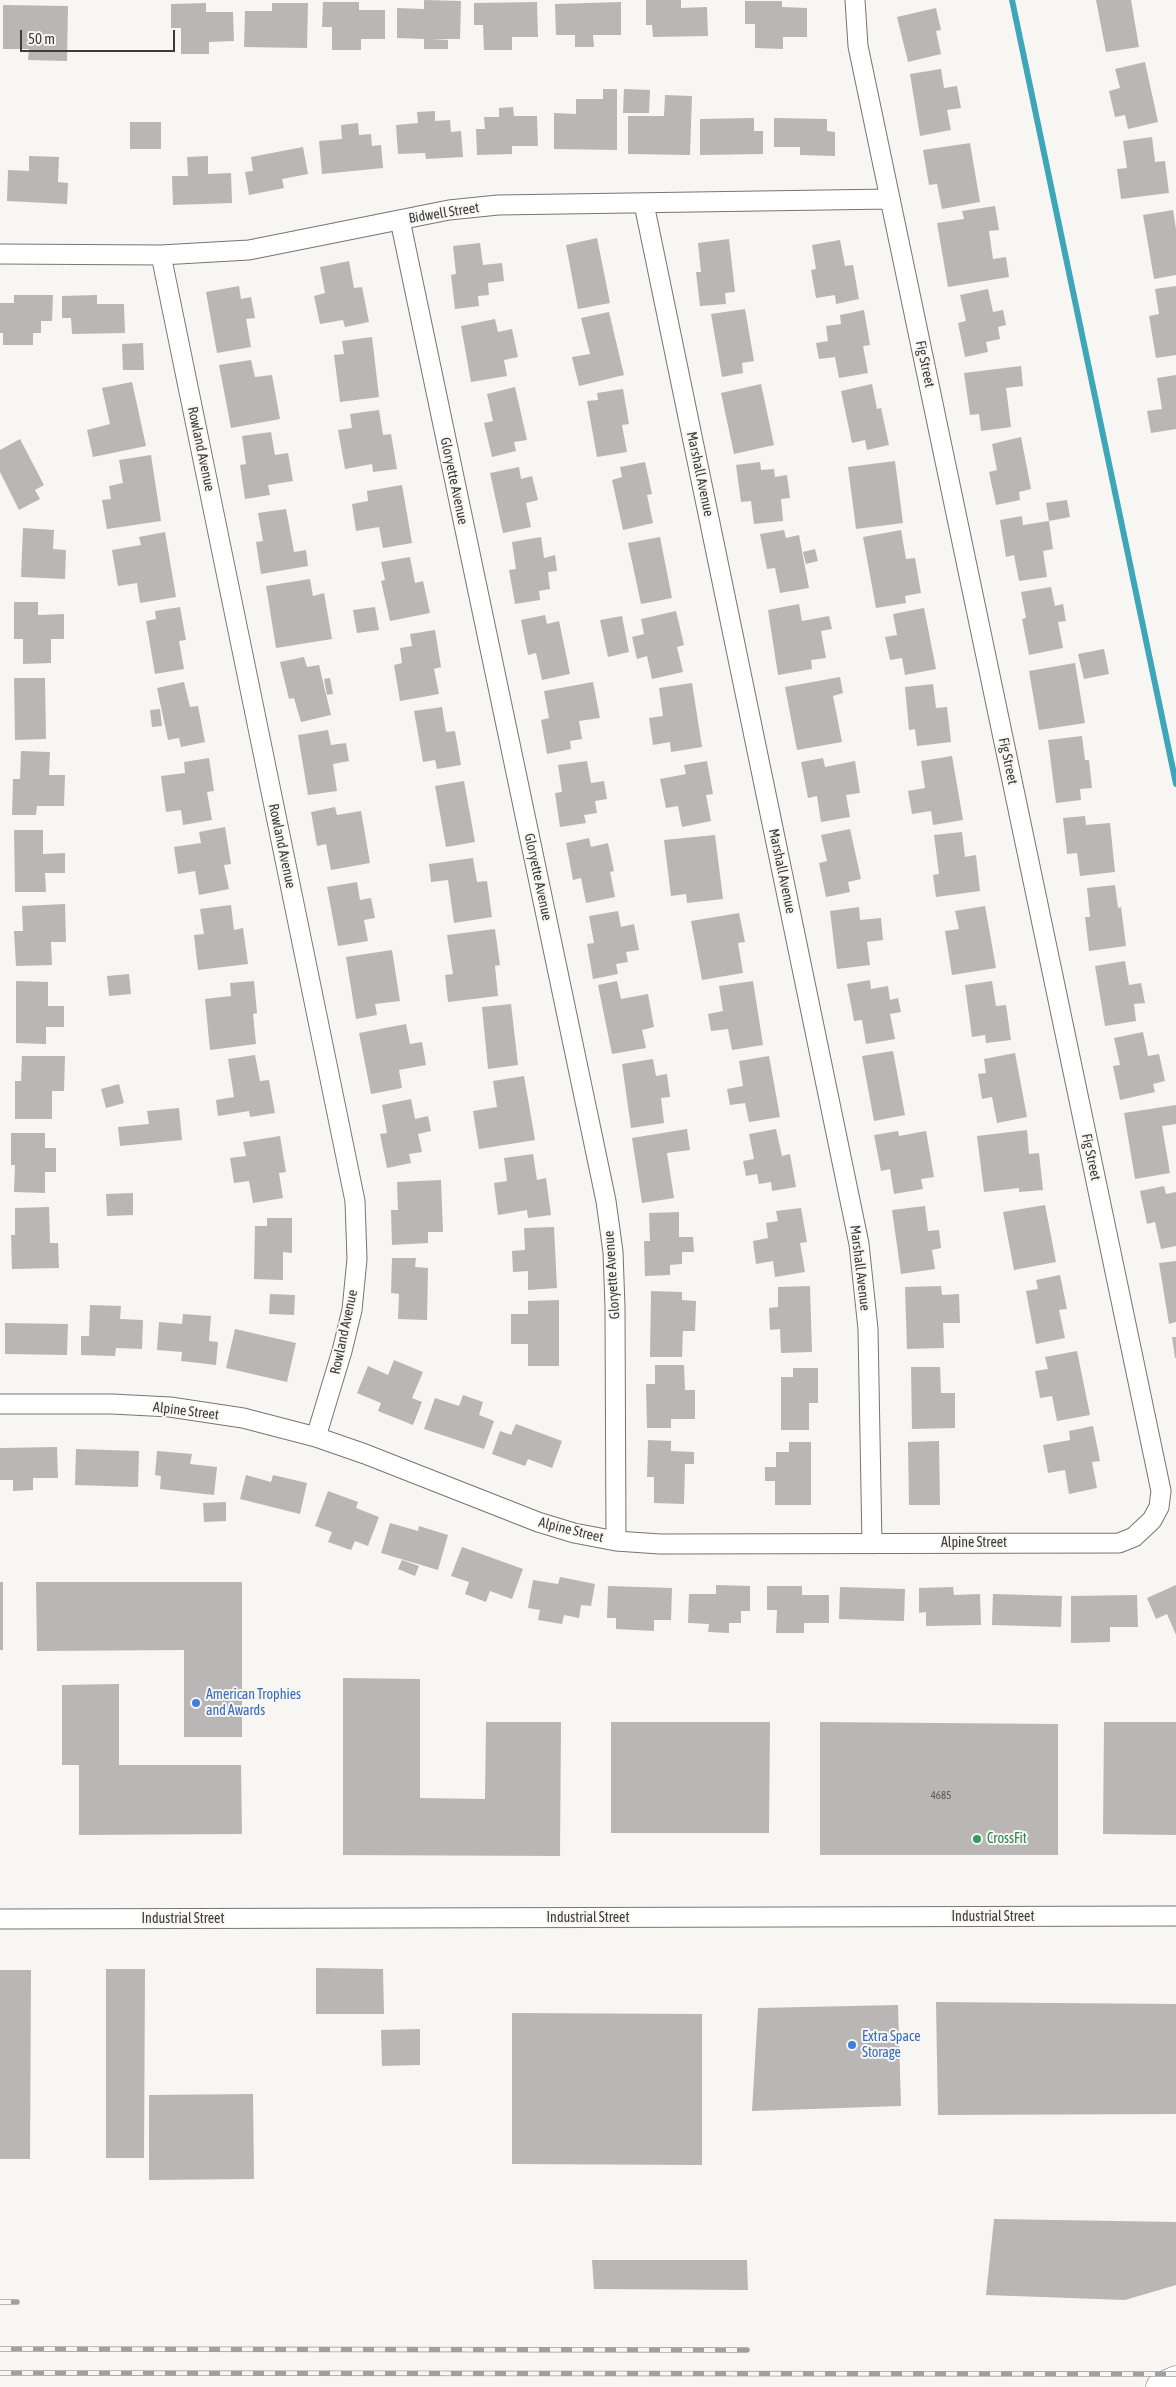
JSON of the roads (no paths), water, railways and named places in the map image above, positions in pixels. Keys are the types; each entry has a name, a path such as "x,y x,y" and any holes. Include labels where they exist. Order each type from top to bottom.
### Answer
{"main road":[{"path":"1160,2387 1176,2380"}],"street":[{"name":"Fig Street","path":"855,0 858,46 1161,1491 1159,1507 1152,1520"},
{"name":"Bidwell Street","path":"0,254 161,255 249,250 449,210 498,205 890,199"},
{"name":"Marshall Avenue","path":"644,204 859,1244 868,1329 872,1544"},
{"name":"Gloryette Avenue","path":"400,220 606,1201 613,1252 616,1307 616,1541"},
{"name":"Rowland Avenue","path":"161,255 355,1201 357,1259 352,1310 342,1352 316,1437"},
{"name":"Alpine Street","path":"0,1404 112,1404 170,1407 242,1418 316,1437 365,1454 538,1522 574,1533 616,1541 660,1544 1119,1543 1134,1537 1152,1520"},
{"name":"Industrial Street","path":"0,1919 1176,1916"}],"waterway":[{"path":"1012,0 1176,784"}],"railway":[{"path":"0,2302 17,2302"},
{"path":"0,2349 747,2350"},
{"path":"0,2373 1176,2374"}],"place":[{"name":"American Trophies and Awards","path":"196,1703"},
{"name":"CrossFit","path":"977,1839"},
{"name":"Extra Space Storage","path":"852,2045"}]}
